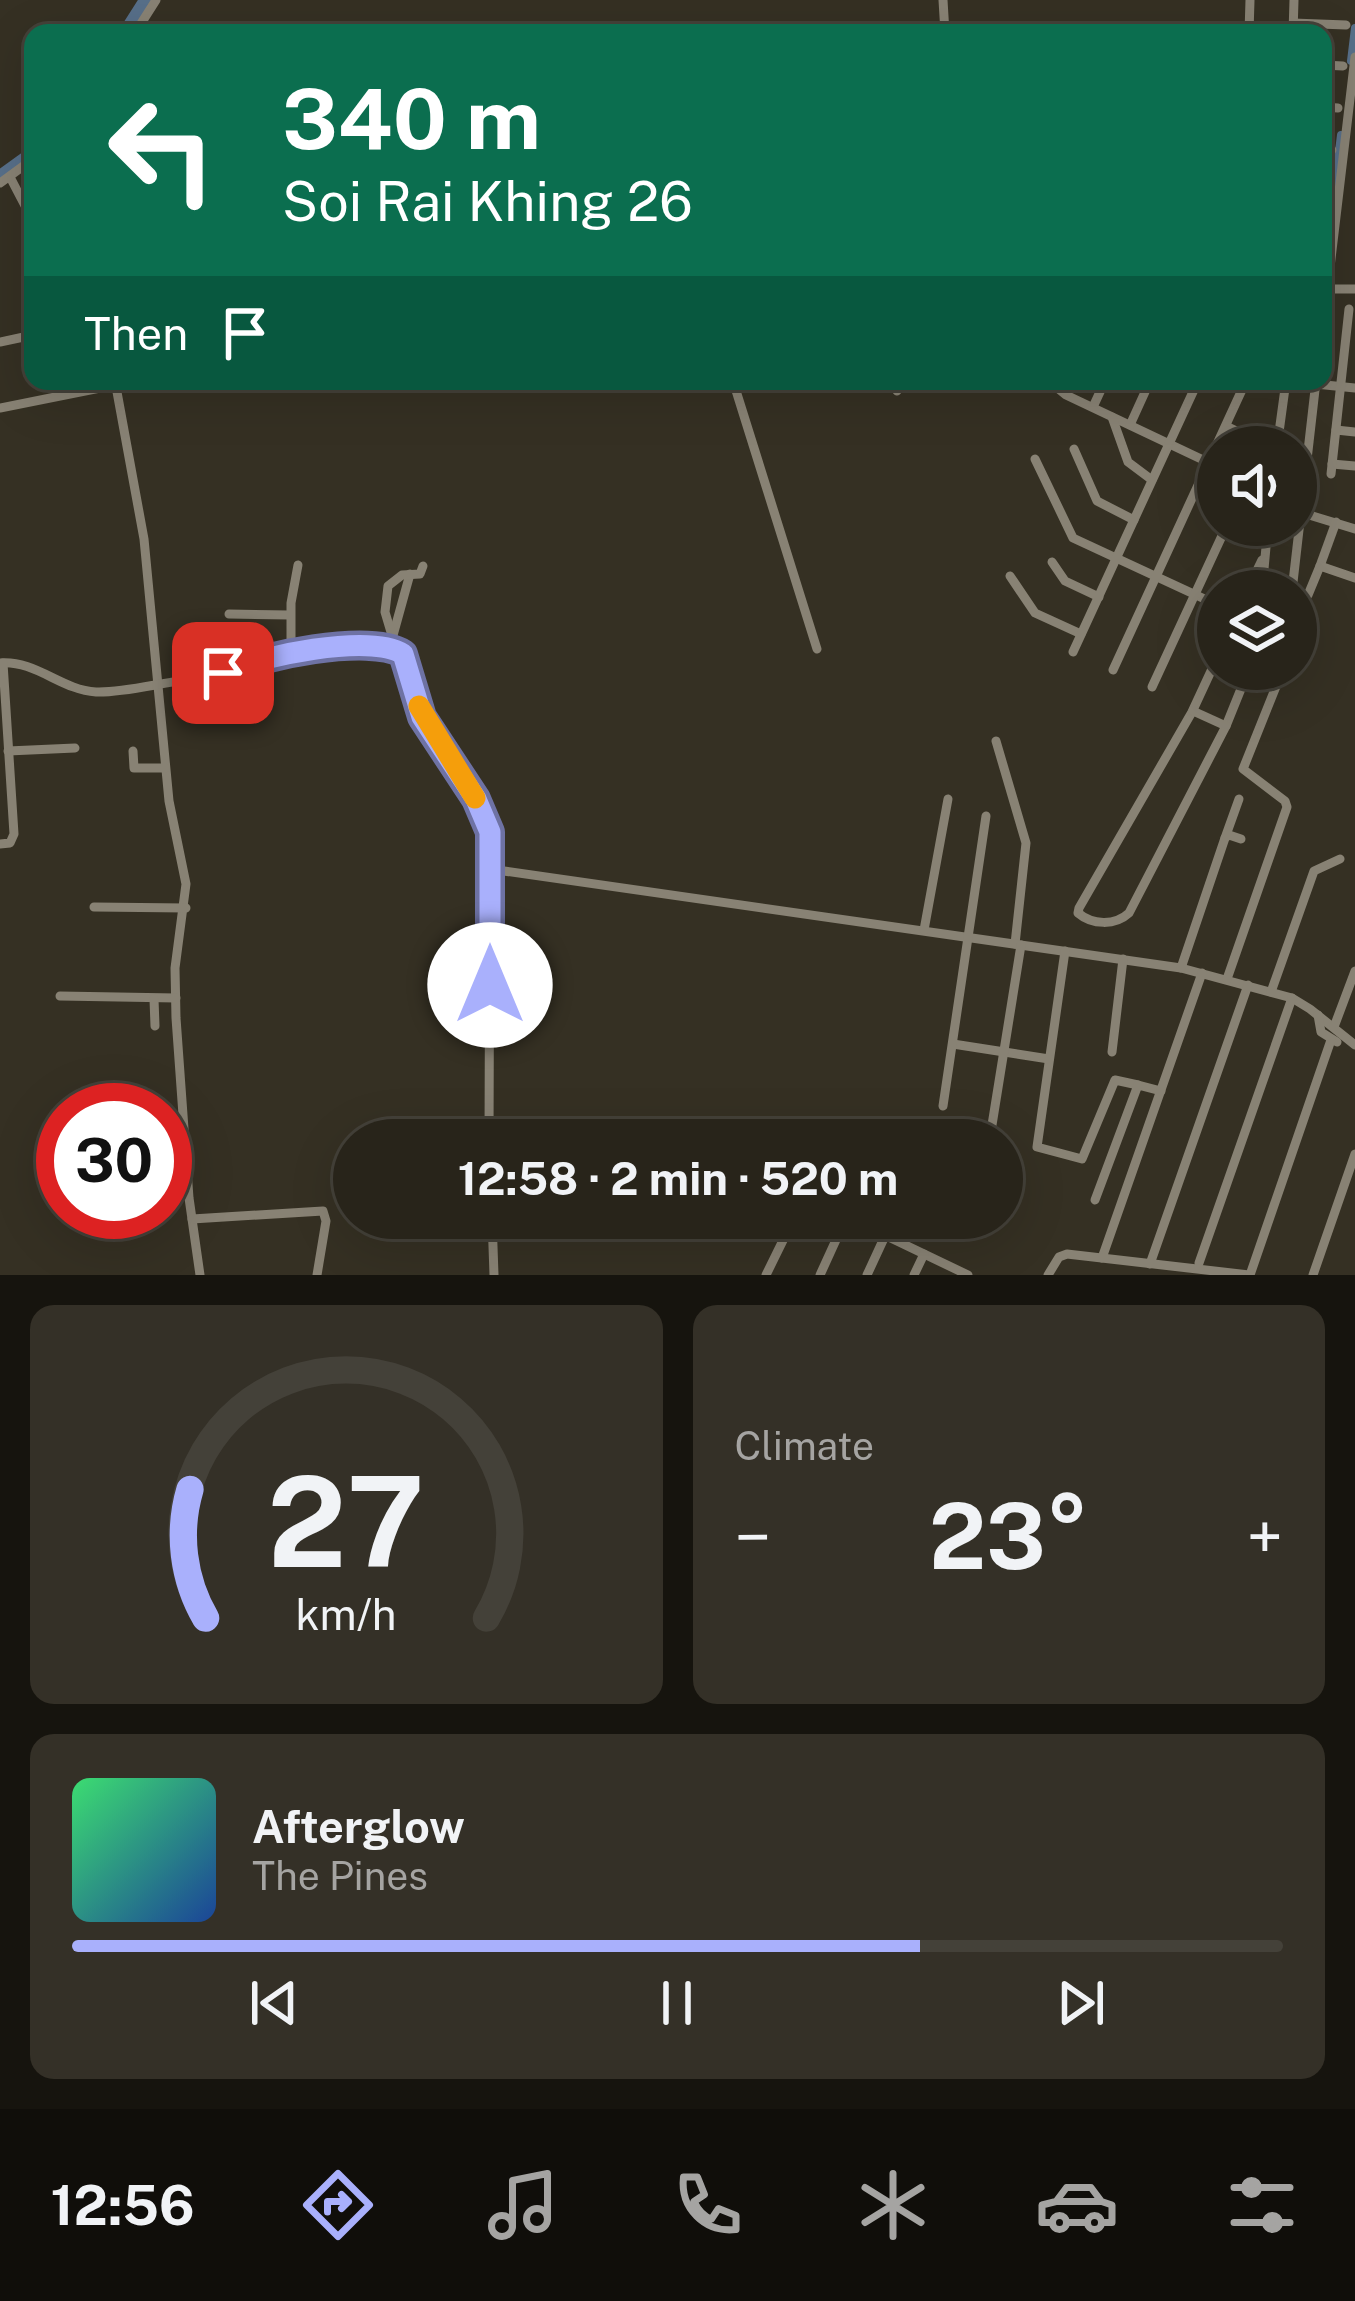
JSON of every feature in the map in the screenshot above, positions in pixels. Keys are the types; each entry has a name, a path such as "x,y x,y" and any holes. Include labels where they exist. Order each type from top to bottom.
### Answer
{"street":[{"path":"1332,26 1346,25"},
{"path":"1332,243 1338,204 1333,182 1355,58"},
{"path":"1332,65 1342,66"},
{"path":"1332,107 1338,107"},
{"path":"5,180 24,208"},
{"path":"1338,204 1355,206"},
{"path":"1349,309 1332,469 1355,466"},
{"path":"1332,386 1355,388"},
{"path":"0,408 83,390"},
{"path":"116,390 143,539 156,650 160,768 186,884 165,999 175,1083"},
{"path":"736,390 817,650"},
{"path":"1065,390 1197,457"},
{"path":"1093,407 1101,390"},
{"path":"1130,425 1146,390"},
{"path":"1072,652 1194,390"},
{"path":"1226,426 1242,390"},
{"path":"1280,426 1285,390"},
{"path":"1309,426 1313,390"},
{"path":"1112,417 1128,462 1152,480"},
{"path":"1336,430 1355,432"},
{"path":"1074,449 1097,501 1134,520"},
{"path":"1035,459 1068,533 1197,597"},
{"path":"1113,670 1197,498"},
{"path":"1317,516 1355,529"},
{"path":"1317,574 1336,522"},
{"path":"1152,687 1217,546"},
{"path":"1264,570 1267,546"},
{"path":"1258,570 1266,556"},
{"path":"1052,562 1065,581 1099,596"},
{"path":"291,656 290,615 298,565"},
{"path":"424,566 420,574 393,579 385,612 394,644 406,659 422,717 485,817 490,869 489,1119"},
{"path":"1320,566 1355,578"},
{"path":"1010,576 1035,613 1081,634"},
{"path":"229,614 290,615"},
{"path":"220,628 223,673"},
{"path":"0,844 10,843 14,833 2,663 28,666 97,692 223,673 291,656 394,644"},
{"path":"156,650 172,648"},
{"path":"1203,690 1078,908 1087,920 1116,921 1129,913 1241,690"},
{"path":"1227,979 1287,807 1243,770 1275,690"},
{"path":"1193,711 1226,726"},
{"path":"993,1119 1018,944 1026,843 996,742"},
{"path":"6,759 75,748"},
{"path":"133,752 134,768 160,768"},
{"path":"924,930 948,799"},
{"path":"1181,968 1239,799"},
{"path":"943,1106 986,816"},
{"path":"1225,838 1241,838"},
{"path":"1271,992 1314,871 1340,859"},
{"path":"490,869 1181,968 1292,998 1352,1043"},
{"path":"94,907 179,909"},
{"path":"1065,951 1035,1141 1043,1151 1082,1159 1115,1080 1161,1091"},
{"path":"1112,1052 1123,959"},
{"path":"1334,1028 1355,970"},
{"path":"1102,1258 1202,973"},
{"path":"1150,1264 1248,985"},
{"path":"60,996 165,999"},
{"path":"1199,1263 1292,998"},
{"path":"155,1026 165,999"},
{"path":"1318,1015 1321,1032 1331,1040 1352,1043"},
{"path":"1048,1275 1058,1257 1067,1254 1250,1275 1331,1040"},
{"path":"953,1044 1049,1059"},
{"path":"1095,1200 1138,1085"},
{"path":"1128,1113 1150,1120"},
{"path":"1117,1144 1139,1152"},
{"path":"1313,1275 1355,1154"},
{"path":"1100,1186 1124,1196"},
{"path":"200,1275 192,1219 322,1210 326,1221 317,1275"},
{"path":"493,1239 494,1275"},
{"path":"766,1275 784,1239"},
{"path":"820,1275 837,1239"},
{"path":"867,1275 883,1239"},
{"path":"893,1239 963,1274"},
{"path":"914,1275 923,1254"}],"waterway":[{"path":"130,24 145,0"},
{"path":"1351,61 1355,28"},
{"path":"1334,192 1341,135"},
{"path":"0,176 24,159"}],"slow traffic":[{"path":"419,706 475,798"}],"route":[{"path":"223,673 279,656 366,645 386,646 403,654 422,717 476,799 490,832 490,985"}]}
